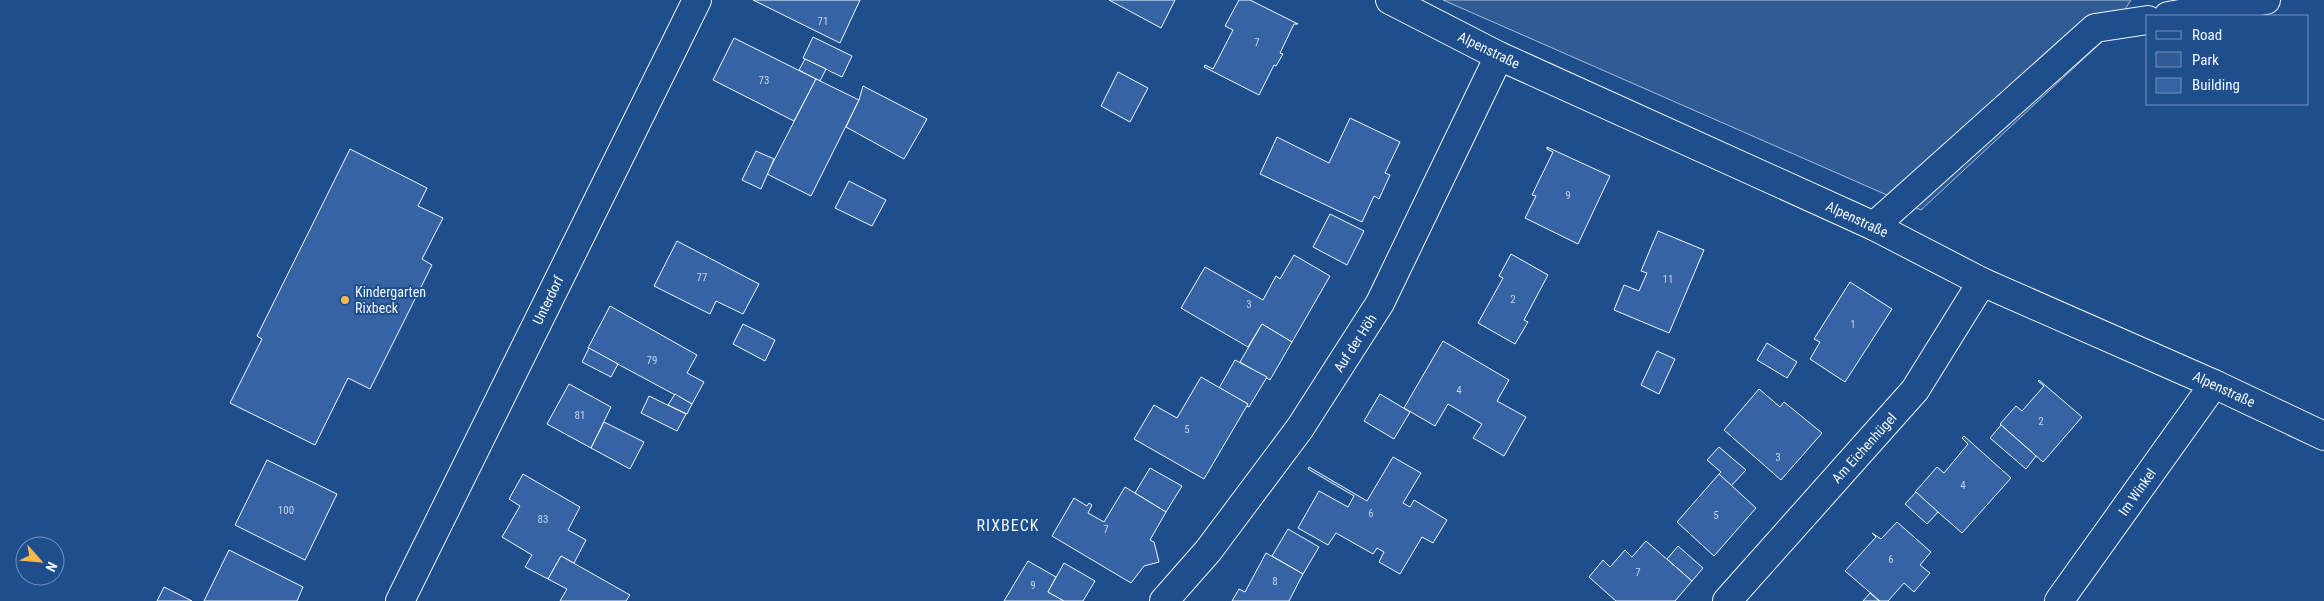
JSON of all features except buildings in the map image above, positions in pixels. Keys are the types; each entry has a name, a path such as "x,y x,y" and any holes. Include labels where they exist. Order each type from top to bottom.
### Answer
{"street":[{"name":"Unterdorf","path":"400,601 697,0"},
{"name":"Alpenstraße","path":"1390,0 1499,56 1874,226 1982,282 2214,384 2324,436"},
{"path":"2174,15 2266,0"},
{"path":"1874,226 2095,28 2146,20"},
{"name":"Auf der Höh","path":"1164,601 1208,551 1300,428 1380,303 1499,56"},
{"name":"Am Eichenhügel","path":"1727,601 1915,390 1982,282"},
{"name":"Im Winkel","path":"2060,601 2214,384"}],"green space":[{"path":"1443,0 2131,0 2107,37 1921,210"}],"place":[{"name":"Kindergarten Rixbeck","path":"345,300"}],"district":[{"name":"RIXBECK","path":"1008,525"}]}
